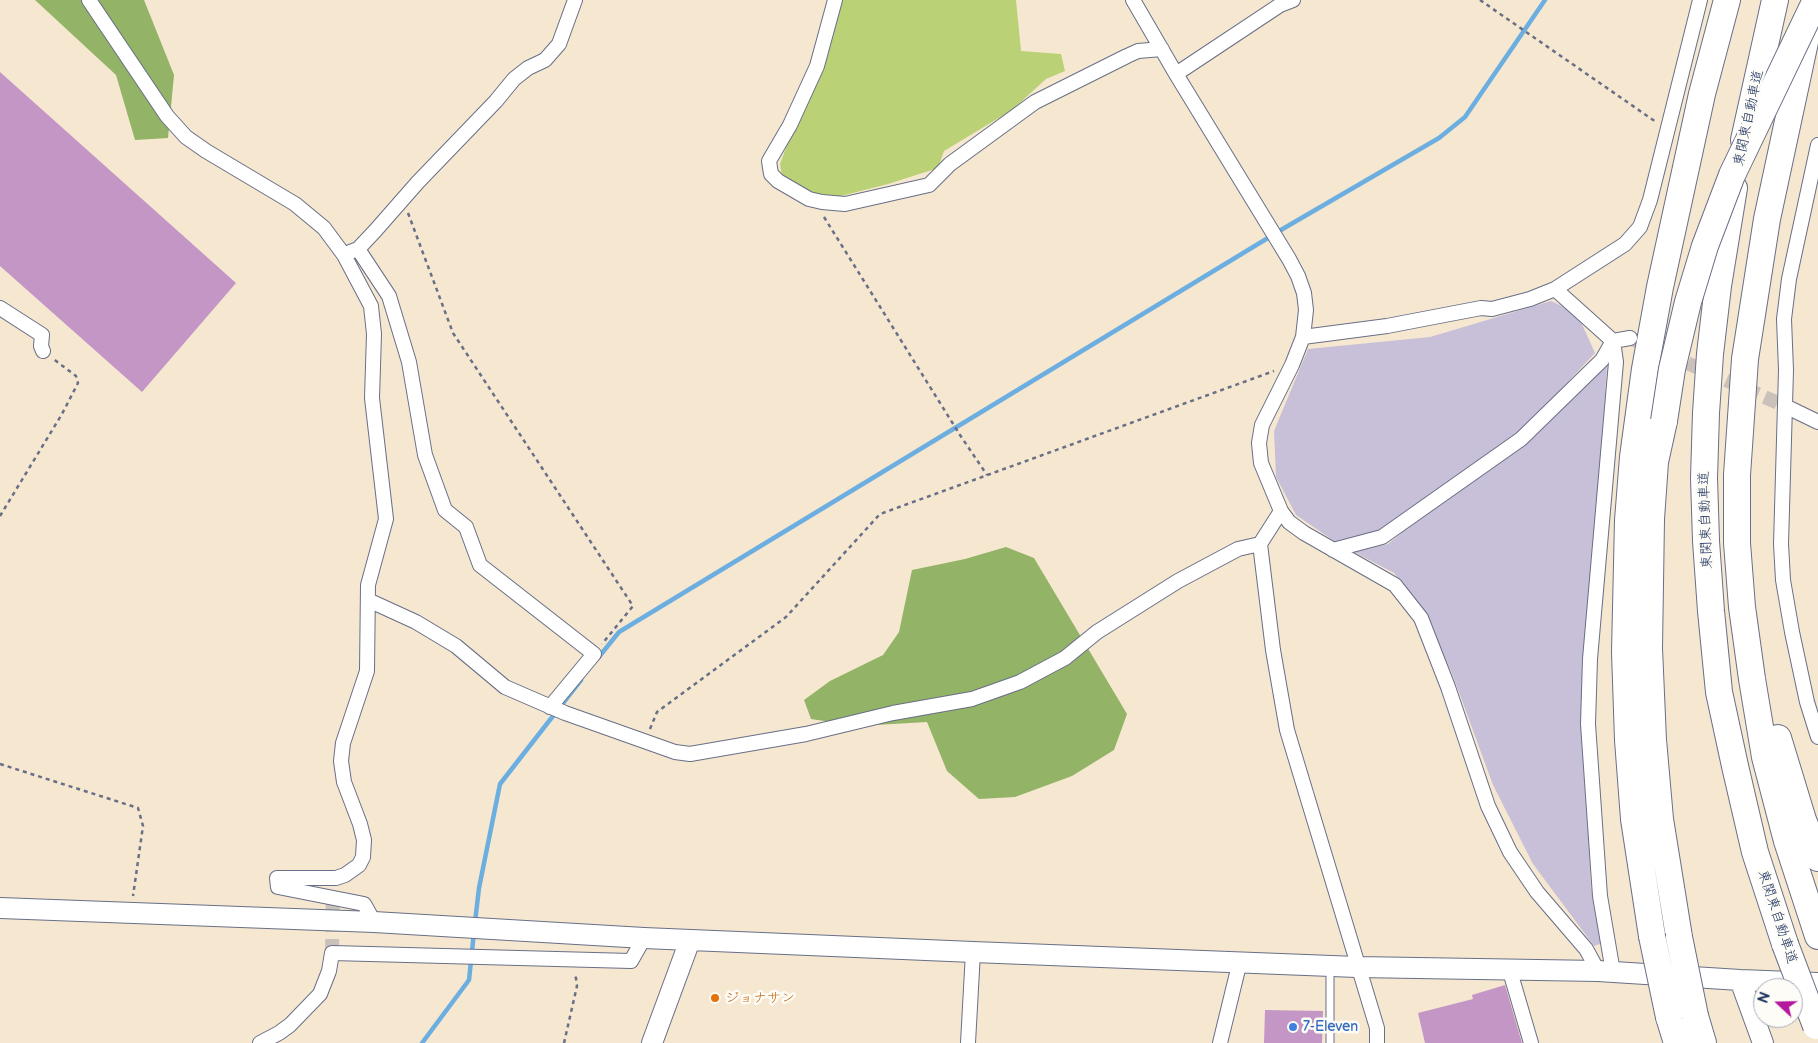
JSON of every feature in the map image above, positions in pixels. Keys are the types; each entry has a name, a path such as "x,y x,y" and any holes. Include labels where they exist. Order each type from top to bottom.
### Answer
{"highway":[{"path":"1677,1043 1669,1017 1652,936 1634,819 1628,740 1625,652 1628,520 1633,457 1660,286 1702,94 1727,0"},
{"name":"東関東自動車道","path":"1775,0 1751,102 1732,198 1718,286 1710,354 1704,478 1711,611 1719,692 1755,852 1785,944 1817,1028"},
{"path":"1703,1043 1695,1016 1679,937 1660,819 1653,740 1649,648 1651,519 1654,471 1672,369 1688,302 1705,246 1732,175 1815,0"},
{"path":"1815,0 1767,219 1754,291 1745,359 1737,476 1738,543 1742,607 1752,679 1766,757 1787,841 1818,936"},
{"path":"1742,607 1782,753 1818,858"}],"street":[{"path":"89,0 167,116 186,137 295,204 324,228 344,255 371,306 374,334 372,398 386,520 368,585 367,671 344,743 341,761 344,782 364,840 363,858 359,865 345,875 336,878 277,878 278,887 364,904 374,922"},
{"path":"344,255 358,249 496,101 514,78 528,68 545,60 559,44 575,0"},
{"path":"834,0 817,66 790,125 769,161 771,174 778,181 792,191 814,200 845,204 930,185 950,164 1034,102 1138,51 1162,49"},
{"path":"1133,0 1298,276 1304,293 1306,310 1303,337 1292,365 1262,425 1259,443 1261,463 1281,511 1289,522 1304,533 1395,585 1421,618 1448,687 1488,806 1510,852 1537,892 1605,972"},
{"path":"1176,74 1280,5 1293,0"},
{"path":"1303,337 1387,326 1481,308 1492,309 1530,299 1555,289 1625,244 1640,227 1650,200 1700,0"},
{"path":"1818,145 1789,280 1784,319 1786,370 1782,492 1783,580 1803,684 1818,737"},
{"path":"358,249 389,296 409,362 425,455 445,510 466,527 480,565 594,654 550,706"},
{"path":"1555,289 1613,341 1616,362 1590,659 1588,724 1605,972"},
{"path":"0,308 42,335 41,346 43,351"},
{"path":"1333,550 1382,537 1521,439 1602,360 1613,341 1630,338"},
{"path":"1785,406 1818,422"},
{"path":"1281,511 1260,544 1274,650 1288,730 1357,967 1377,1028 1377,1043"},
{"path":"368,600 416,622 456,646 505,687 565,713 675,752 690,754 806,734 893,713 972,699 1020,682 1065,658 1097,632 1178,581 1238,549 1260,544"},
{"path":"333,892 336,878"},
{"path":"0,908 374,922 644,938 973,952 1357,967 1509,968 1818,983"},
{"path":"260,1043 290,1025 320,994 329,971 332,953 632,961 644,938"},
{"path":"652,1043 690,940"},
{"path":"968,1043 973,952"},
{"path":"1220,1043 1240,961"},
{"path":"1509,968 1531,1043"},
{"path":"1740,980 1763,1043"}],"lane":[{"path":"1330,965 1330,1043"}],"path":[{"path":"1480,0 1667,130"},
{"path":"403,200 453,333 633,606 594,654"},
{"path":"814,200 987,475"},
{"path":"0,516 62,414 78,383 76,376 43,351"},
{"path":"644,741 657,712 786,617 880,514 1292,365"},
{"path":"0,764 138,808 143,826 131,913"},
{"path":"564,1043 577,986 576,978 571,972"}],"shaded area":[{"path":"1551,301 1577,313 1595,353 1522,431 1381,530 1337,543 1296,515 1276,477 1274,431 1308,349 1430,337"},
{"path":"1607,366 1583,726 1591,887 1603,943 1594,946 1533,864 1493,785 1453,676 1424,610 1394,573 1354,552 1388,544"}],"green space":[{"path":"35,0 144,0 174,75 168,138 135,140 116,75"},
{"path":"841,0 1016,0 1021,51 1061,54 1065,71 1046,79 1012,110 944,151 938,168 888,184 837,197 806,192 782,176 780,164"},
{"path":"1006,547 1034,558 1127,714 1114,750 1072,776 1015,797 979,799 947,771 927,722 858,726 811,719 804,700 830,681 883,655 899,632 912,570 965,559"}],"building":[{"path":"0,72 236,283 142,392 0,266"},
{"path":"1505,985 1522,1043 1425,1043 1418,1013 1473,999 1472,995"},
{"name":"7-Eleven","path":"1265,1010 1323,1011 1322,1043 1264,1043"}],"waterway":[{"path":"598,658 619,632 1286,227 1439,138 1465,117 1545,0"},
{"path":"475,922 479,888 500,784 581,680"},
{"path":"422,1043 469,980 474,932"}],"tunnel":[{"path":"1630,338 1785,406"},
{"path":"332,953 333,892"}],"place":[{"name":"ジョナサン","path":"715,998"},
{"name":"7-Eleven","path":"1293,1027"}]}
